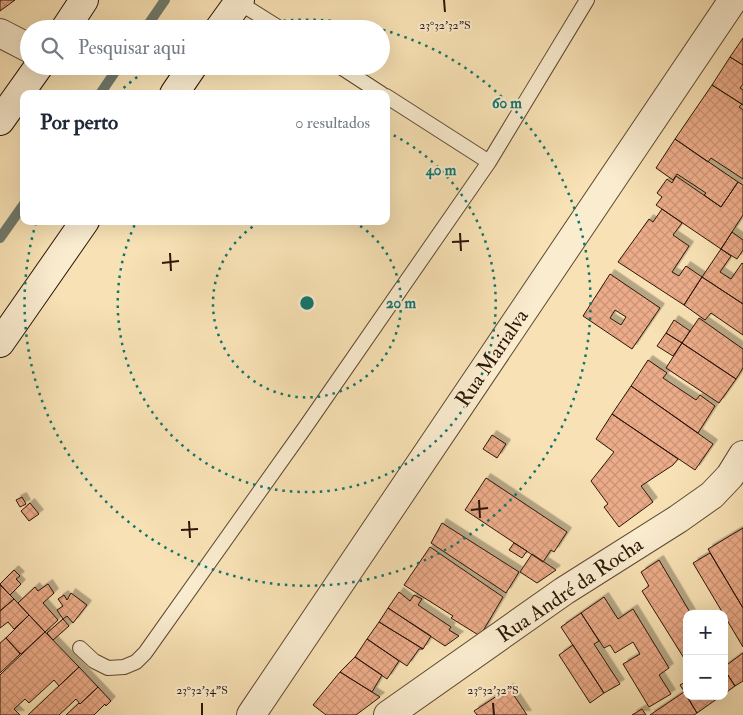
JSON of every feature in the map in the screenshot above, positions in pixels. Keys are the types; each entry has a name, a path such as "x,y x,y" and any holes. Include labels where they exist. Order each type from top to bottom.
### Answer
{"street":[{"path":"71,20 84,0"},
{"name":"Rua Marialva","path":"251,715 733,0"},
{"path":"225,20 239,1"},
{"path":"0,33 20,43"},
{"path":"22,90 33,75"},
{"path":"177,90 187,75"},
{"path":"0,121 20,93"},
{"path":"0,343 82,225"},
{"name":"Rua André da Rocha","path":"388,715 564,591 678,519 712,495 730,476 743,455"}],"lane":[{"path":"80,648 94,661 108,668 124,667 136,662 145,653 304,429 489,162 587,0"},
{"path":"239,1 268,20"},
{"path":"353,75 376,90"},
{"path":"390,99 489,162"}],"building":[{"path":"0,0 15,0 0,11"},
{"path":"743,38 743,65 730,57"},
{"path":"730,57 743,65 743,84 740,88 743,90 743,105 712,85"},
{"path":"712,85 742,104 739,107 743,110 743,179 711,158 708,162 675,139"},
{"path":"675,139 738,182 721,207 704,195 706,193 677,174 673,180 656,168"},
{"path":"676,176 721,207 738,182 743,185 743,215 721,249 656,205 662,197 657,193 667,179 672,183"},
{"path":"662,209 682,223 673,235 689,246 672,272 679,276 686,266 702,277 684,305 618,262 649,219 653,222"},
{"path":"732,232 743,240 743,250 737,259 721,249"},
{"path":"721,249 731,256 720,272 731,279 743,264 743,304 702,277"},
{"path":"610,274 660,308 632,349 583,316","holes":["615,310 626,317 621,325 610,318"]},
{"path":"702,277 743,304 743,335 711,313 705,320 684,305"},
{"path":"699,318 743,349 743,368 736,379 682,343"},
{"path":"674,320 690,331 682,343 666,333"},
{"path":"666,333 682,343 673,356 657,346"},
{"path":"682,343 736,379 719,403 666,368"},
{"path":"648,360 667,373 663,378 696,400 700,395 715,406 698,433 631,386"},
{"path":"631,386 713,444 695,470 612,414"},
{"path":"612,414 678,459 673,465 641,486 653,502 619,527 604,507 608,504 591,481 614,452 596,439"},
{"path":"492,435 506,444 497,458 483,449"},
{"path":"486,478 567,532 554,552 551,550 543,562 465,510"},
{"path":"22,497 26,504 20,507 16,500"},
{"path":"30,503 39,514 29,521 21,511"},
{"path":"442,523 519,572 506,593 431,543"},
{"path":"743,528 743,608 708,549"},
{"path":"514,543 527,551 522,558 509,550"},
{"path":"430,547 503,597 480,636 451,618 453,616 404,585"},
{"path":"710,553 743,608 743,647 728,622 728,610 721,610 693,563"},
{"path":"532,554 556,570 537,583 520,572"},
{"path":"659,560 689,610 683,610 683,657 642,591 649,586 641,572"},
{"path":"14,570 20,576 16,579 21,584 10,595 0,584"},
{"path":"48,584 54,593 43,603 58,620 45,632 18,603 35,587 38,591"},
{"path":"0,585 14,599 0,611"},
{"path":"399,592 410,601 414,595 422,599 418,605 451,627 449,630 459,636 445,646 388,608"},
{"path":"71,593 87,605 73,623 67,616 63,619 57,610 63,606 58,599 64,595 67,600"},
{"path":"604,597 618,619 633,609 669,668 659,675 671,694 649,707 623,664 640,654 633,642 615,653 610,645 604,648 581,613"},
{"path":"14,599 29,615 14,629 8,622 0,628 0,611"},
{"path":"388,608 431,636 423,649 379,622"},
{"path":"581,613 599,641 594,644 620,684 604,693 561,627"},
{"path":"29,615 45,632 21,654 6,638"},
{"path":"63,619 69,626 53,640 47,633"},
{"path":"379,622 423,649 419,649 407,666 367,639"},
{"path":"45,632 79,667 59,686 54,680 29,703 25,699 14,709 20,715 0,715 0,675"},
{"path":"6,638 20,654 0,673 0,643"},
{"path":"367,639 399,661 387,679 355,657"},
{"path":"573,645 604,693 590,703 559,655"},
{"path":"743,653 743,681 735,686 728,675 728,664"},
{"path":"355,657 382,675 372,692 340,672"},
{"path":"79,667 98,687 80,704 76,699 59,715 28,715"},
{"path":"340,672 380,697 356,715 326,715 313,705"},
{"path":"728,675 735,686 728,691"},
{"path":"98,687 111,701 106,706 105,704 94,715 66,715 80,704"},
{"path":"509,688 527,715 477,715 474,711"},
{"path":"683,693 683,700 689,700 697,713 694,715 650,715"},
{"path":"689,700 715,700 697,713"},
{"path":"642,709 646,715 632,715"}],"waterway":[{"path":"151,20 165,0"},
{"path":"103,90 113,75"},
{"path":"0,238 20,210"}]}
